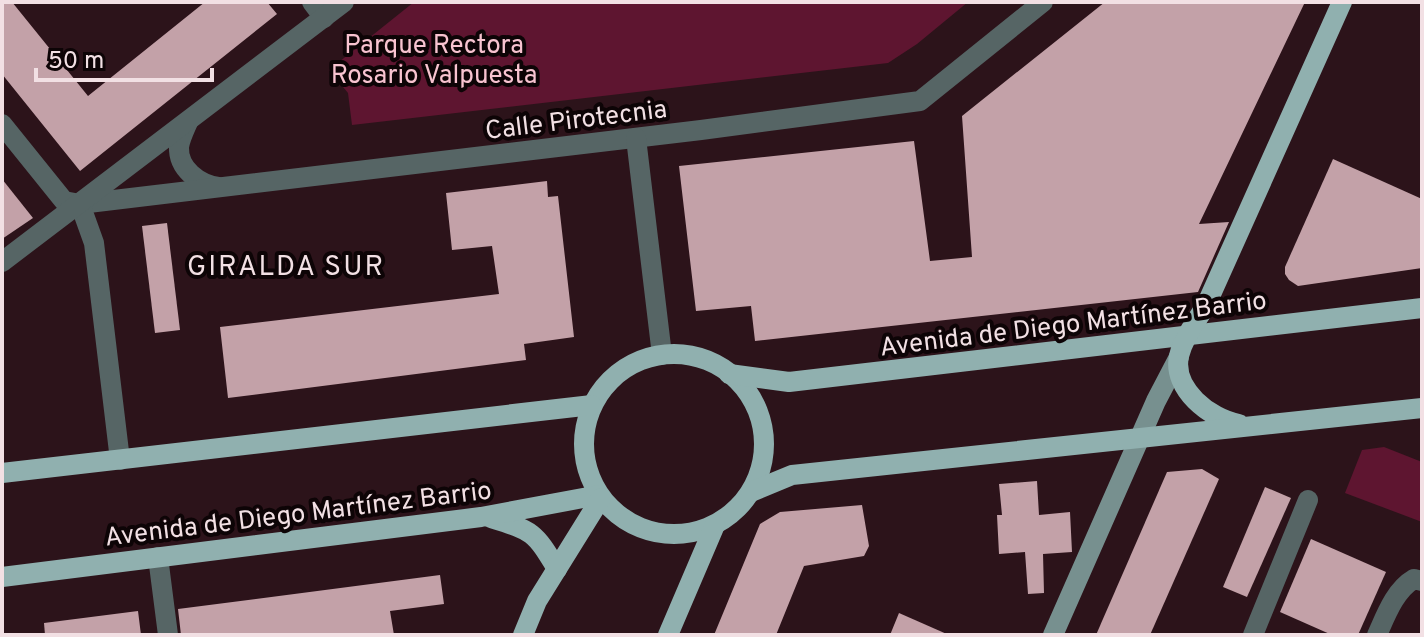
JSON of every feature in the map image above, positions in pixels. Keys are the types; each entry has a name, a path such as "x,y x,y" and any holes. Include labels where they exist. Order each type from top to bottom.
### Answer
{"main road":[{"path":"1251,426 1220,419 1199,404 1182,380 1179,357 1187,336 1208,301 1342,2"},
{"name":"Avenida de Diego Martínez Barrio","path":"729,374 789,382 1422,308"},
{"path":"1179,357 1201,339 1220,332"},
{"path":"662,355 686,355 709,361 729,374 753,402 764,438 763,457 751,492 735,511 715,525 680,535 653,532 628,522 600,496 589,476 584,452 585,428 592,405 604,386 640,360 662,355"},
{"path":"2,473 592,405"},
{"path":"751,492 792,475 1422,408"},
{"path":"523,635 537,601 600,496"},
{"name":"Avenida de Diego Martínez Barrio","path":"2,577 486,517 600,496"},
{"path":"486,517 521,526 537,537 557,569"},
{"path":"668,635 715,525"}],"street":[{"path":"2,262 188,122 318,10 344,2"},
{"name":"Calle Pirotecnia","path":"80,204 920,101 1043,2"},
{"path":"188,122 179,146 182,163 204,185 222,188"},
{"path":"2,124 64,201 80,204"},
{"path":"636,138 662,355"},
{"path":"80,204 94,243 120,460"},
{"path":"1053,635 1179,357"},
{"path":"1253,635 1308,500"},
{"path":"158,557 168,635"},
{"path":"1377,635 1404,584 1414,579 1422,581"}],"green space":[{"name":"Parque Rectora Rosario Valpuesta","path":"414,2 968,2 917,44 888,63 352,125 348,93 329,70"},
{"path":"1384,447 1422,462 1422,522 1345,493 1362,450"}],"building":[{"path":"2,2 12,2 88,96 205,2 267,2 277,14 80,171 2,74"},
{"path":"1105,2 1305,2 1199,224 1229,222 1198,292 755,341 751,306 696,311 679,166 914,141 930,261 972,257 962,116"},
{"path":"1333,159 1422,199 1422,268 1298,286 1289,280 1285,267"},
{"path":"2,179 33,218 2,239"},
{"path":"547,181 548,197 558,196 574,337 524,344 526,360 228,398 220,327 499,294 492,246 452,250 446,193"},
{"path":"167,223 180,330 155,333 142,226"},
{"path":"1202,469 1219,479 1150,635 1096,635 1167,472"},
{"path":"1037,481 1039,515 1070,512 1072,552 1043,554 1044,593 1028,594 1025,552 999,554 997,515 1002,515 999,484"},
{"path":"1265,487 1291,498 1247,597 1223,587"},
{"path":"862,505 869,546 864,556 804,566 776,635 714,635 760,524 780,512"},
{"path":"1311,539 1386,572 1358,635 1332,635 1280,612"},
{"path":"440,575 444,604 390,611 394,635 181,635 178,609"},
{"path":"138,611 141,635 45,635 44,623"},
{"path":"899,613 949,635 890,635"}],"district":[{"name":"GIRALDA SUR","path":"286,265"}]}
